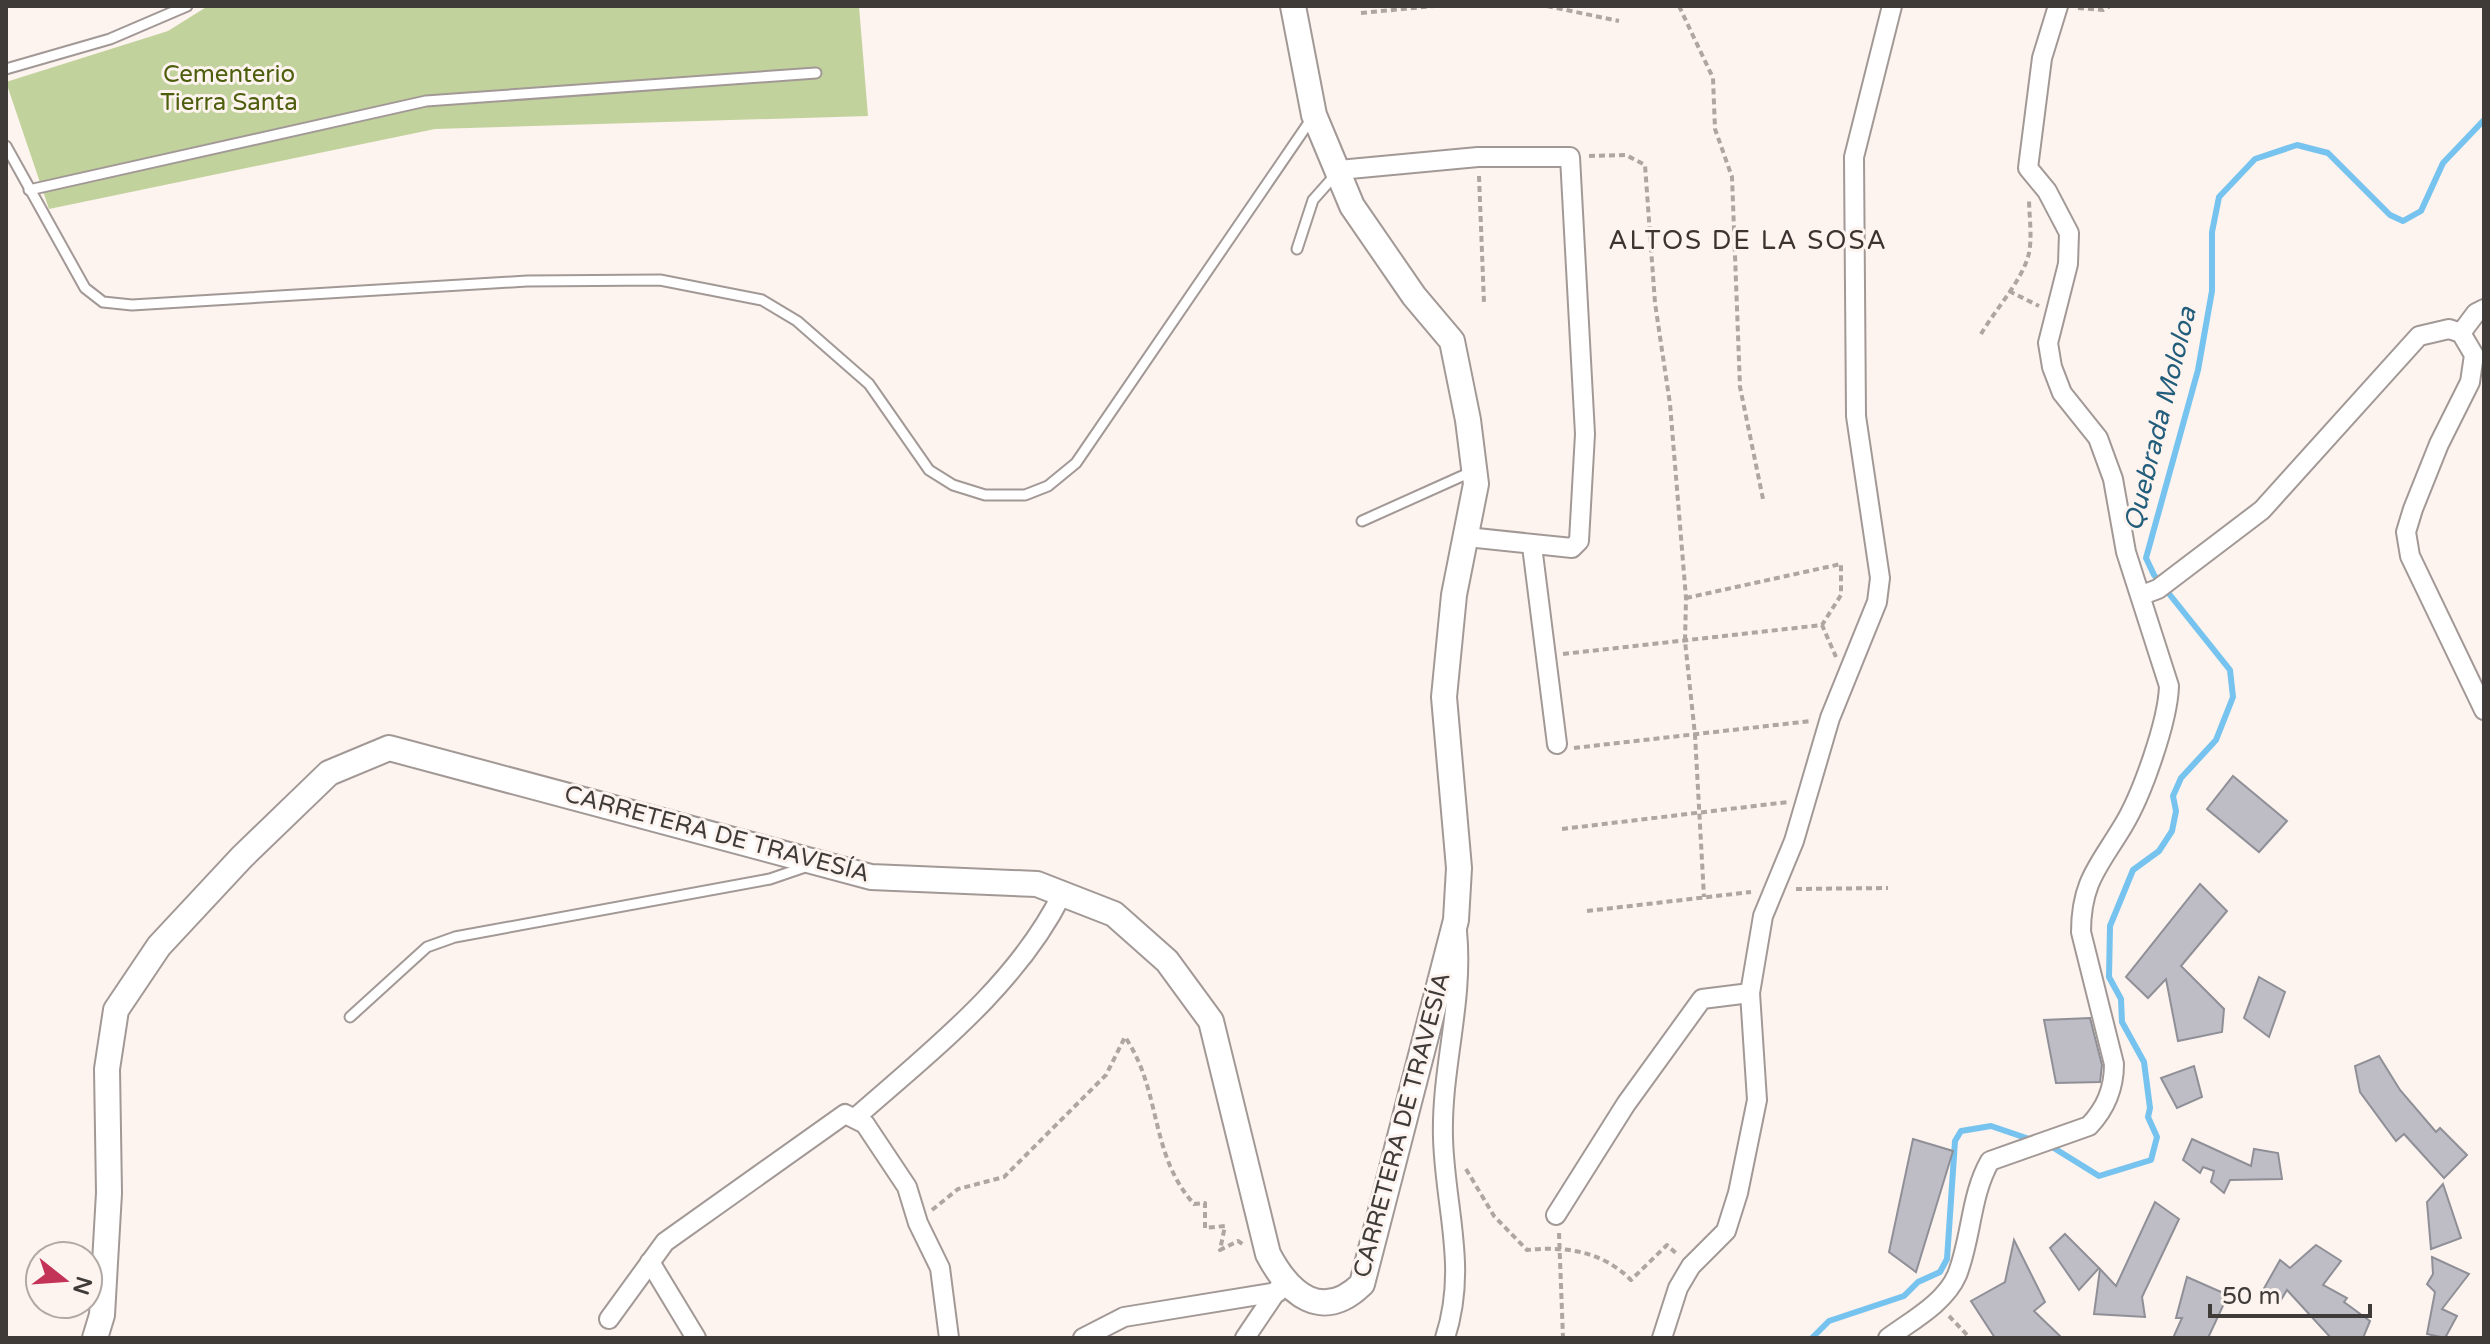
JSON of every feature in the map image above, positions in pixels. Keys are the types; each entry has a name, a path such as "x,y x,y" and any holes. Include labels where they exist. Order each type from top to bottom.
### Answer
{"street":[{"name":"CARRETERA DE TRAVESÍA","path":"95,1338 102,1315 109,1193 107,1069 116,1010 159,946 242,857 329,773 389,748 871,877 1037,884 1114,914 1167,961 1211,1021 1268,1254 1280,1286 1313,1301 1334,1302 1351,1295 1362,1284 1456,920 1459,868 1444,697 1454,595 1476,484 1452,341 1414,296 1352,206 1314,115 1293,6"},
{"path":"1662,1338 1678,1288 1691,1266 1726,1231 1738,1193 1757,1100 1750,993 1763,916 1806,800 1830,718 1877,602 1880,578 1856,416 1854,157 1892,6"},
{"path":"1888,1338 1936,1303 1956,1277 1977,1183 1990,1161 2082,1130 2100,1114 2114,1085 2114,1064 2081,932 2081,910 2096,864 2124,825 2136,800 2168,707 2169,686 2150,592 2126,552 2113,479 2098,438 2062,393 2052,367 2048,343 2068,264 2069,233 2047,191 2028,168 2042,58 2058,6"},
{"path":"1339,170 1478,157 1570,157 1585,434 1579,541 1572,548 1467,537"},
{"path":"2461,333 2476,313 2484,309"},
{"path":"2150,592 2262,510 2419,336 2449,329 2461,333 2474,355 2470,382 2439,444 2406,532 2410,556 2484,710"},
{"path":"1532,546 1557,744"},
{"path":"855,1118 947,1037 1000,981 1046,927 1062,894"},
{"path":"1445,1338 1457,1296 1457,1267 1443,1138 1447,1077 1461,972 1456,920"},
{"path":"1556,1215 1626,1104 1702,999 1750,993"},
{"path":"609,1319 665,1242 845,1114 865,1124 907,1187 918,1223 940,1268 949,1338"},
{"path":"650,1262 696,1338"},
{"path":"1083,1338 1124,1317 1280,1286"},
{"path":"1245,1338 1280,1286"}],"lane":[{"path":"6,69 110,39 187,6"},
{"path":"29,190 426,101 816,73"},
{"path":"6,146 85,288 103,302 132,305 190,303 527,281 660,280 762,300 797,321 869,384 929,470 953,485 985,495 1025,495 1048,486 1076,463 1314,115"},
{"path":"1297,249 1319,189 1339,170"},
{"path":"1362,521 1474,471"},
{"path":"350,1017 427,947 455,937 770,879 819,863"}],"path":[{"path":"1361,13 1434,6"},
{"path":"1547,6 1619,21"},
{"path":"1679,6 1713,78 1713,117 1732,177 1740,387 1763,499"},
{"path":"2073,7 2103,10 2110,6"},
{"path":"1570,157 1626,155 1645,165 1686,598 1685,641 1695,735 1704,897"},
{"path":"1478,157 1484,303"},
{"path":"1981,334 2029,254 2028,168"},
{"path":"2009,291 2029,303 2057,307"},
{"path":"1686,598 1841,564 1841,595 1822,625"},
{"path":"1822,625 1846,681"},
{"path":"1544,656 1822,625"},
{"path":"1557,744 1578,749 1830,718"},
{"path":"1562,829 1806,800"},
{"path":"1587,911 1774,889 1888,888"},
{"path":"918,1223 958,1189 1004,1177 1106,1075 1125,1037 1139,1058 1153,1097 1162,1152 1177,1186 1194,1204 1205,1203 1205,1228 1225,1226 1220,1250 1238,1241 1268,1254"},
{"path":"1443,1138 1470,1174 1494,1216 1527,1250 1562,1246 1614,1262 1631,1280 1667,1245 1691,1266"},
{"path":"1562,1246 1563,1338"},
{"path":"1936,1303 1970,1338"}],"green space":[{"name":"Cementerio Tierra Santa","path":"208,6 859,6 868,116 435,129 49,209 6,82 168,31"}],"building":[{"path":"2233,776 2287,821 2259,852 2207,809"},
{"path":"2200,884 2227,911 2181,966 2224,1009 2222,1032 2178,1041 2166,979 2148,998 2126,977"},
{"path":"2259,977 2285,992 2269,1037 2244,1018"},
{"path":"2090,1018 2102,1065 2100,1082 2056,1083 2044,1020"},
{"path":"2379,1056 2400,1090 2436,1132 2440,1128 2467,1155 2444,1178 2404,1134 2396,1141 2360,1092 2355,1066"},
{"path":"2194,1066 2202,1097 2177,1108 2161,1078"},
{"path":"1913,1139 1953,1151 1916,1272 1889,1252"},
{"path":"2192,1139 2251,1166 2254,1149 2278,1153 2282,1179 2230,1180 2224,1193 2211,1182 2214,1171 2203,1167 2200,1173 2183,1160"},
{"path":"2443,1184 2461,1238 2431,1249 2427,1202"},
{"path":"2155,1202 2179,1219 2142,1297 2145,1317 2094,1314 2100,1269 2116,1286"},
{"path":"2065,1234 2099,1268 2079,1290 2050,1248"},
{"path":"2014,1240 2045,1302 2034,1311 2062,1338 1995,1338 1971,1301 2005,1282"},
{"path":"2316,1245 2341,1261 2323,1285 2347,1298 2344,1302 2370,1321 2363,1338 2331,1338 2287,1290 2279,1303 2262,1292 2280,1260 2290,1268"},
{"path":"2432,1257 2469,1274 2442,1309 2457,1316 2445,1338 2427,1334 2435,1292 2427,1284 2433,1274"},
{"path":"2187,1277 2228,1295 2208,1338 2173,1338 2182,1318 2176,1318"}],"waterway":[{"name":"Quebrada Mololoa","path":"2049,1145 2099,1176 2151,1160 2157,1137 2148,1117 2150,1108 2144,1062 2122,1022 2121,999 2109,977 2110,926 2133,870 2159,851 2172,831 2176,811 2173,796 2181,778 2216,740 2233,697 2230,670 2154,575 2146,558 2198,370 2212,291 2212,232 2219,197 2255,159 2297,145 2328,153 2390,215 2403,221 2421,211 2443,163 2484,120"},
{"name":"Quebrada Mololoa","path":"1812,1338 1829,1321 1904,1296 1918,1282 1940,1272 1947,1259 1955,1141 1961,1131 1991,1126 2035,1141"}],"district":[{"name":"ALTOS DE LA SOSA","path":"1748,240"}]}
